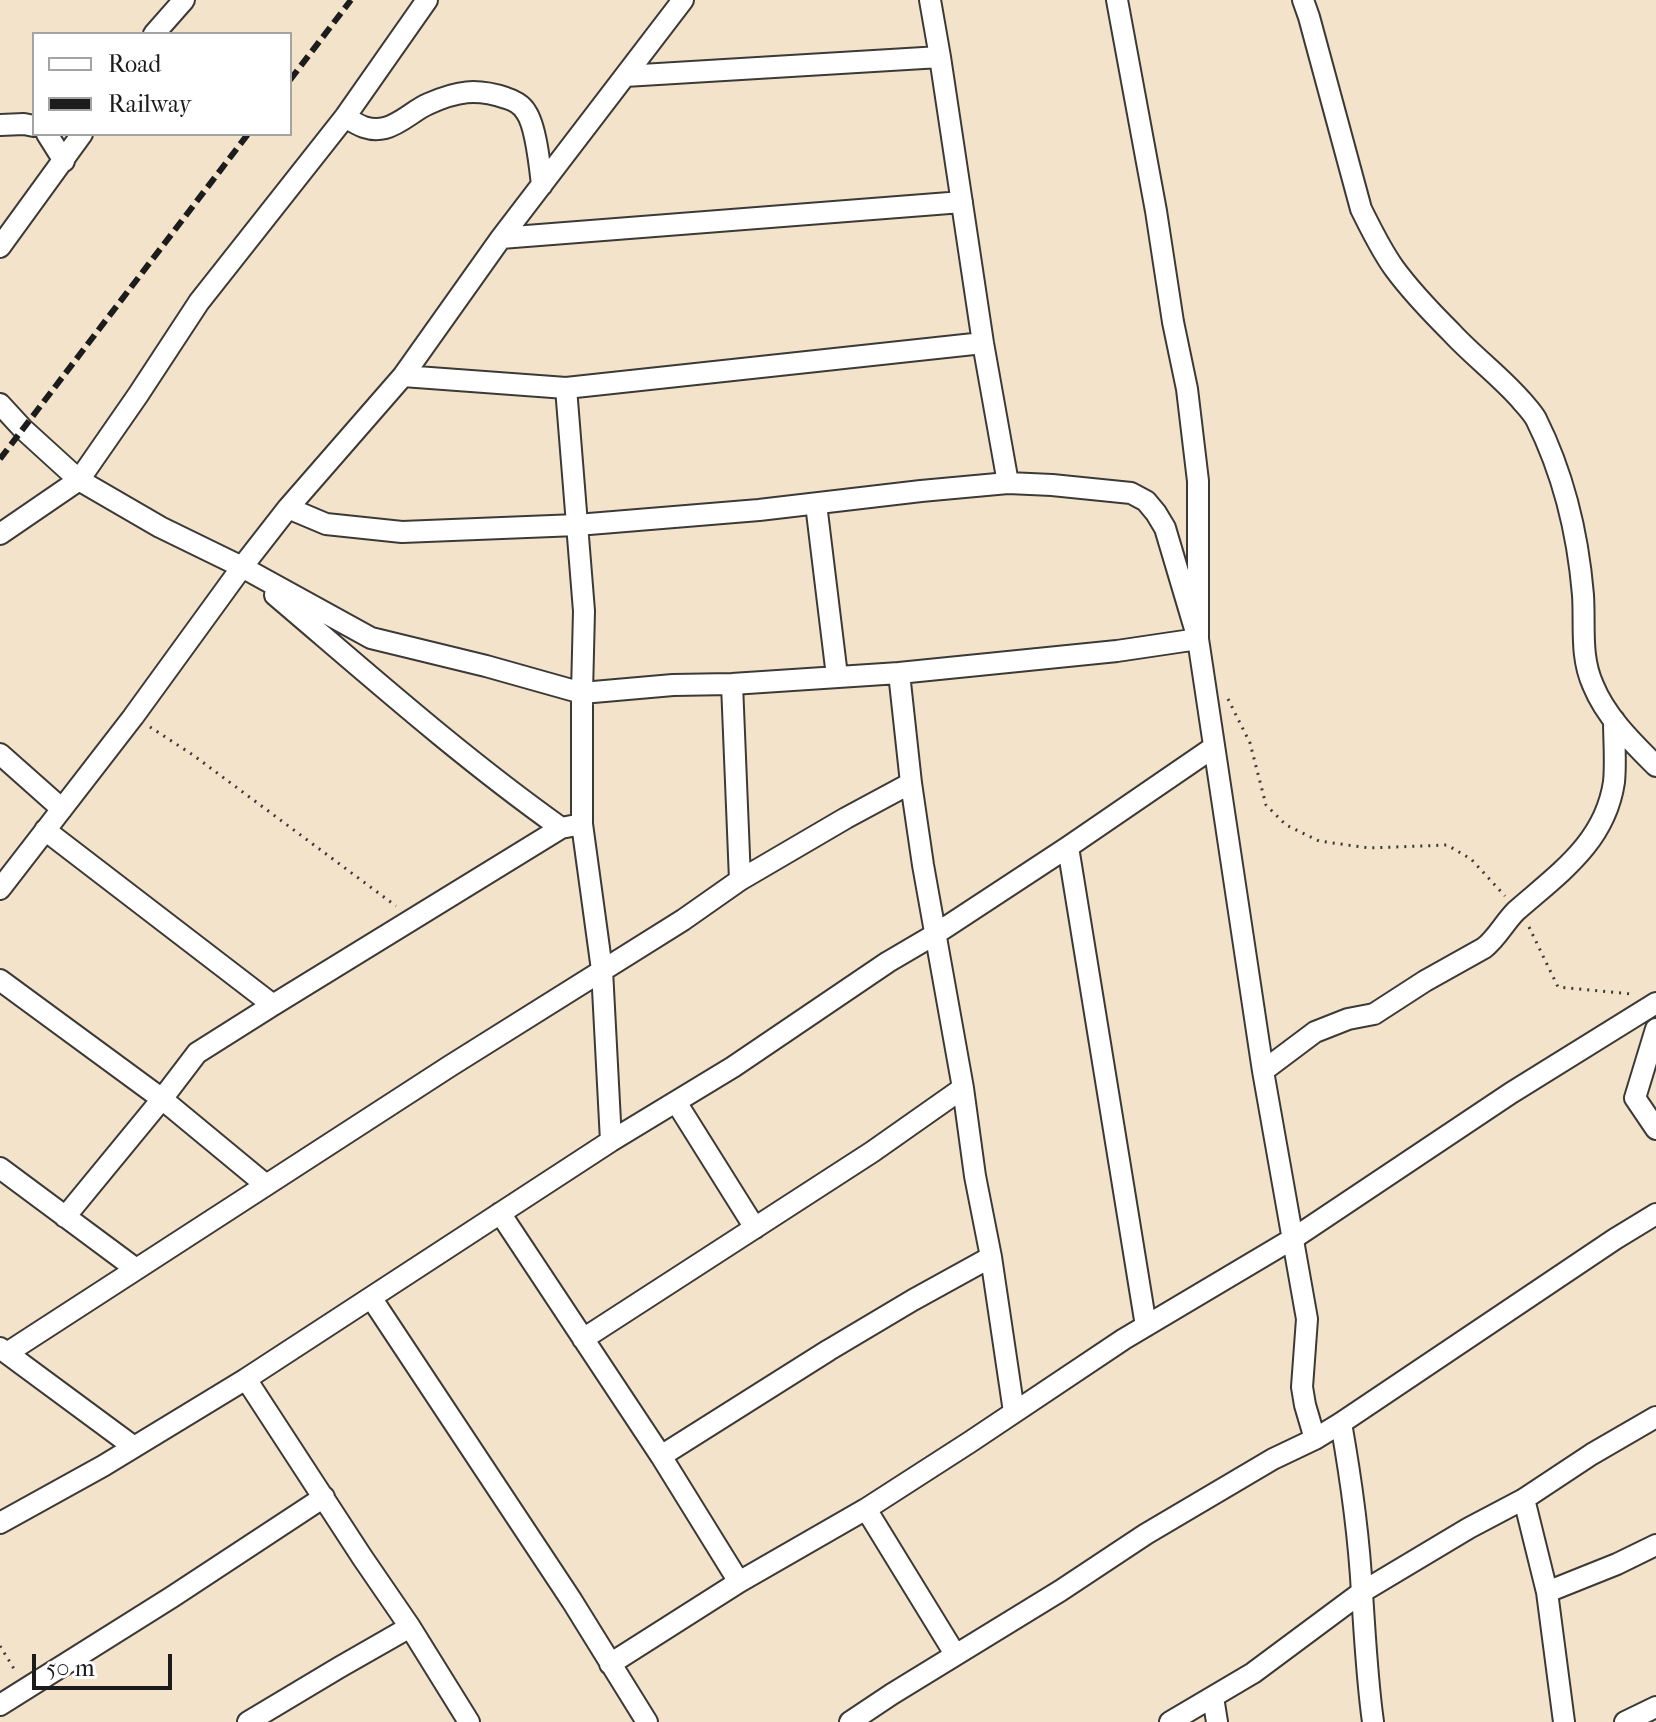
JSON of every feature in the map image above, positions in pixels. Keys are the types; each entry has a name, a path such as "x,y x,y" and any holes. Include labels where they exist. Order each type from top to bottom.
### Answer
{"street":[{"path":"156,32 184,0"},
{"path":"0,534 79,480 199,302 345,117 427,0"},
{"path":"0,889 288,508 403,376 501,238 683,0"},
{"path":"930,0 1008,483"},
{"path":"1117,0 1187,389 1198,481 1198,639"},
{"path":"1303,0 1361,209 1375,238 1394,268 1451,333 1503,380 1535,416 1559,475 1578,547 1587,669 1593,686 1614,720 1656,766"},
{"path":"625,76 940,57"},
{"path":"345,117 364,129 385,128 448,95 474,90 498,95 514,101 527,112 542,185"},
{"path":"0,125 32,126"},
{"path":"48,136 64,161"},
{"path":"0,247 81,136"},
{"path":"501,238 962,202"},
{"path":"403,376 566,388 983,343"},
{"path":"566,388 584,611 582,824 602,970 611,1141"},
{"path":"0,404 79,480 160,527 242,567 371,638 582,693 899,673 1054,658 1198,639"},
{"path":"288,508 326,524 402,532 577,525 1008,483 1131,493 1146,501 1165,528 1198,639 1263,1071 1307,1319 1302,1387 1315,1439"},
{"path":"816,504 837,676"},
{"path":"242,567 383,688 497,781 561,828"},
{"path":"899,673 911,783 934,935 963,1088 1014,1412"},
{"path":"732,684 740,880"},
{"path":"1263,1071 1315,1032 1348,1019 1374,1014 1484,948 1518,909 1556,879 1594,835 1607,809 1614,781 1614,720"},
{"path":"0,1523 134,1447 372,1299 611,1141 733,1067 1214,747"},
{"path":"0,754 62,809"},
{"path":"134,1447 3,1350 136,1269 683,920 740,880 911,783"},
{"path":"65,1217 197,1053 561,828 582,824"},
{"path":"45,830 273,1005"},
{"path":"1068,847 1146,1326"},
{"path":"0,980 162,1099 266,1185"},
{"path":"610,1664 739,1582 866,1509 1146,1326 1294,1238 1649,999"},
{"path":"1656,1029 1635,1098 1656,1129"},
{"path":"583,1339 872,1152 963,1088"},
{"path":"676,1102 755,1228"},
{"path":"0,1168 136,1269"},
{"path":"500,1213 661,1456 739,1582"},
{"path":"850,1722 1146,1534 1341,1423 1656,1214"},
{"path":"661,1456 853,1336 991,1257"},
{"path":"372,1299 572,1601 647,1722"},
{"path":"246,1379 469,1722"},
{"path":"1170,1722 1253,1673 1362,1592 1524,1499 1656,1417"},
{"path":"1341,1423 1353,1502 1373,1722"},
{"path":"0,1705 324,1497"},
{"path":"1524,1499 1547,1592 1564,1722"},
{"path":"866,1509 955,1654"},
{"path":"1547,1592 1656,1545"},
{"path":"248,1722 410,1627"},
{"path":"1213,1697 1217,1722"},
{"path":"1625,1722 1656,1707"}],"path":[{"path":"1224,691 1250,743 1266,805 1286,825 1319,841 1369,848 1447,845 1471,859 1522,913 1558,987 1649,999"},
{"path":"133,717 193,755 414,920"},
{"path":"0,1646 27,1688"}],"railway":[{"path":"292,77 351,0"},
{"path":"0,459 246,136"}]}
